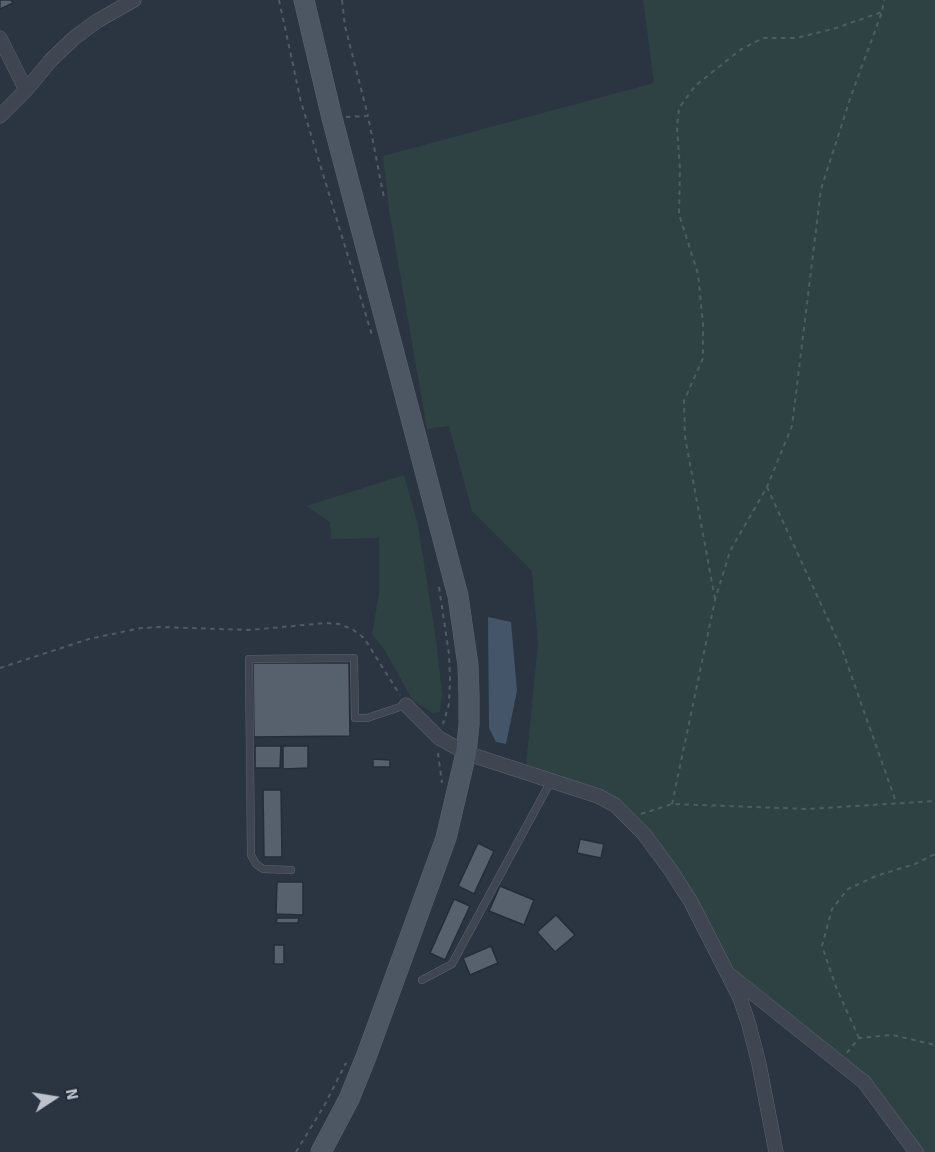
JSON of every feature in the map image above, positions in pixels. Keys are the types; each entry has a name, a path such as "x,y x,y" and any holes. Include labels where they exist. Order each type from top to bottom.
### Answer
{"main road":[{"path":"304,0 332,118 458,596 470,696 470,725 466,753 446,838 362,1068 349,1100 321,1152"}],"street":[{"path":"0,116 74,38 97,21 134,0"},
{"path":"0,38 26,90"},
{"path":"406,705 439,738 466,753 552,779 598,796 615,805 630,818 670,869 692,902 729,974 749,1025 776,1152"},
{"path":"729,974 864,1082 916,1152"}],"lane":[{"path":"291,870 263,869 256,864 251,855 249,659 354,657 355,718 367,718 406,705"},
{"path":"422,980 452,964 552,779"}],"path":[{"path":"279,0 301,102 372,336"},
{"path":"342,0 345,26 368,116 384,198"},
{"path":"672,804 715,600 730,551 766,487 792,426 821,189 852,93 882,12 884,0"},
{"path":"715,600 685,437 684,401 704,358 698,274 679,214 680,169 677,128 679,108 695,86 740,50 763,38 796,38 833,29 882,12"},
{"path":"332,118 368,116"},
{"path":"766,487 843,652 896,802"},
{"path":"438,586 449,654 450,679 449,704 439,738 438,752 442,782"},
{"path":"0,668 89,639 141,628 249,630 326,623 339,624 352,629 364,638 406,705"},
{"path":"630,818 672,804 808,809 935,801"},
{"path":"859,1038 836,987 822,946 832,909 848,889 876,876 915,864 935,854"},
{"path":"840,1061 859,1038 893,1035 935,1045"},
{"path":"296,1152 324,1106 347,1060"}],"green space":[{"path":"643,0 935,0 935,1152 921,1152 865,1078 726,962 646,830 593,790 526,764 538,643 532,571 472,511 449,426 427,429 389,210 383,156 654,83"},
{"path":"404,475 418,525 437,646 442,695 440,712 433,713 413,701 384,649 372,634 379,594 379,538 331,539 330,522 306,506"}],"water":[{"path":"488,617 511,622 517,691 506,744 496,742 489,728"}],"building":[{"path":"0,0 11,0 13,3 0,9"},
{"path":"253,663 349,663 350,736 254,737"},
{"path":"255,746 281,746 280,768 255,768"},
{"path":"283,746 308,746 308,768 283,769"},
{"path":"373,759 390,760 390,767 373,767"},
{"path":"263,790 281,790 282,857 264,857"},
{"path":"580,839 604,844 601,858 577,853"},
{"path":"478,843 494,851 474,894 458,886"},
{"path":"277,882 303,882 303,915 276,914"},
{"path":"500,886 534,900 524,925 489,911"},
{"path":"454,899 470,906 445,960 430,953"},
{"path":"556,915 575,935 555,952 537,932"},
{"path":"277,918 299,918 298,923 276,923"},
{"path":"274,945 284,945 284,964 274,964"},
{"path":"491,946 498,963 470,975 463,958"}]}
